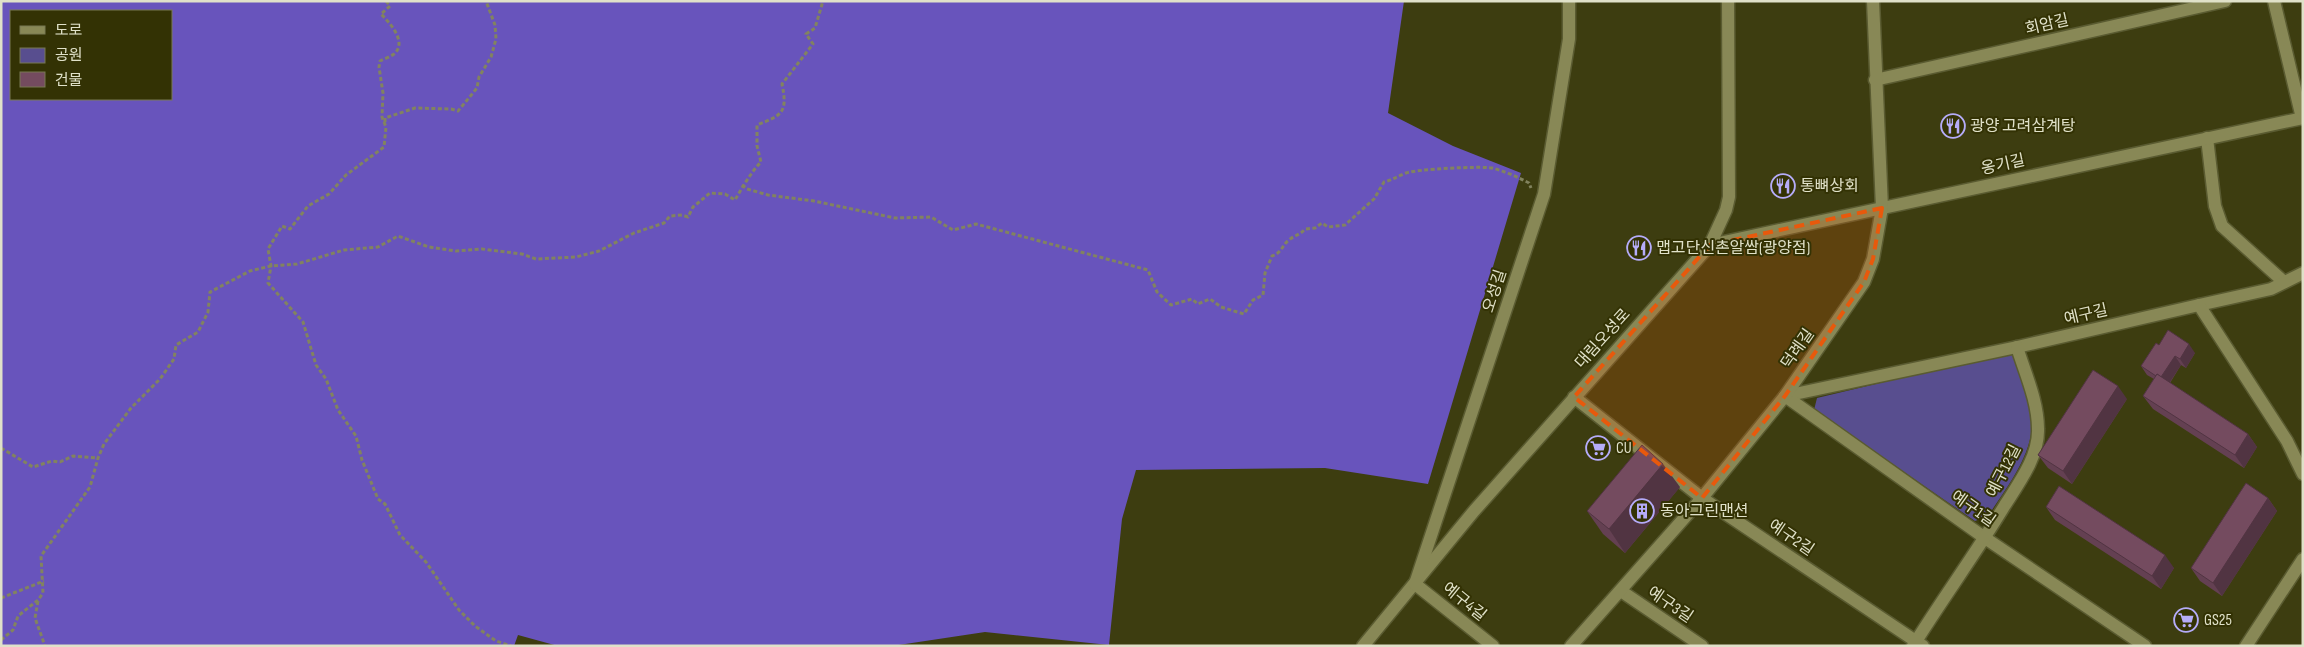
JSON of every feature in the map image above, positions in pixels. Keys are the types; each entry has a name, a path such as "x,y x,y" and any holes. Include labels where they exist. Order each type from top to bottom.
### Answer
{"street":[{"name":"오성길","path":"1415,584 1544,194 1569,39 1569,1"},
{"name":"대림오성로","path":"1363,646 1474,511 1710,244 1726,210 1729,197 1728,1"},
{"name":"덕례길","path":"1570,646 1702,498 1785,396 1864,282 1873,259 1882,208 1873,1"},
{"name":"회암길","path":"1875,80 2225,1"},
{"path":"2274,1 2302,118"},
{"name":"옹기길","path":"1710,244 2302,118"},
{"path":"2207,138 2215,206 2222,226 2284,282"},
{"name":"예구길","path":"1785,396 2017,347 2256,293 2303,273"},
{"path":"2199,305 2287,441 2303,474"},
{"name":"예구12길","path":"1917,644 2025,473 2035,448 2038,430 2036,408 2017,347"},
{"name":"예구1길","path":"1785,396 1985,538 2145,646"},
{"name":"예구2길","path":"1574,397 1702,498 1917,644"},
{"path":"2246,646 2303,559"},
{"name":"예구4길","path":"1415,584 1493,646"},
{"name":"예구3길","path":"1621,591 1702,646"}],"path":[{"path":"386,1 390,6 380,14 394,26 399,40 399,47 395,53 380,61 379,67 383,93 382,117 386,141 384,147 351,171 328,194 308,206 290,229 282,226 268,249 271,266 268,283 303,322 316,365 326,379 338,410 356,436 357,444 378,499 384,504 400,534 426,562 459,610 496,640 511,646"},
{"path":"384,124 385,118 415,108 451,109 458,111 478,88 479,77 491,57 496,39 495,25 486,1"},
{"path":"1,640 13,630 18,616 38,600 44,592 41,556 90,487 104,444 126,415 160,379 174,359 176,345 198,332 208,312 210,292 250,271 271,266 297,264 344,250 378,247 398,236 429,247 456,250 482,249 522,254 536,259 576,257 599,251 634,233 664,223 670,216 682,215 688,217 693,207 710,193 725,194 736,200 742,185 748,181 761,162 757,146 757,125 779,116 783,110 785,98 782,84 813,44 806,34 815,28 824,1"},
{"path":"742,185 747,190 768,195 814,201 895,218 931,217 953,230 976,224 1148,270 1157,292 1171,305 1186,299 1192,299 1198,304 1210,299 1221,307 1244,314 1253,300 1263,295 1265,273 1272,256 1279,254 1289,240 1299,236 1305,228 1316,228 1322,222 1328,227 1345,225 1374,199 1384,182 1396,179 1406,173 1461,168 1491,168 1529,183 1533,194"},
{"path":"1,448 33,467 52,461 60,462 73,456 98,458"},
{"path":"1,598 44,581"},
{"path":"38,600 35,618 45,646"}],"highlighted area":[{"path":"1882,208 1873,259 1864,282 1785,396 1702,498 1574,397 1710,245"}],"green space":[{"path":"2014,351 2030,404 2032,414 2031,435 2023,460 2002,495 1988,516 1975,521 1814,410 1817,398"}],"shaded area":[{"path":"1,1 1404,1 1388,113 1453,146 1521,173 1428,484 1325,468 1136,470 1122,519 1109,645 985,632 892,646 558,646 518,635 514,646 1,646"}],"building":[{"path":"2168,330 2189,344 2180,359 2175,356 2161,377 2157,374 2156,376 2141,366 2156,343 2159,345"},
{"path":"2093,370 2118,386 2063,471 2038,455"},
{"path":"2157,374 2248,434 2235,455 2143,396"},
{"path":"1642,445 1663,464 1609,529 1587,511"},
{"path":"2246,483 2268,498 2213,583 2191,568"},
{"path":"2059,486 2165,555 2152,576 2046,507"}],"place":[{"name":"광양 고려삼계탕","path":"1953,126"},
{"name":"통뼈상회","path":"1783,186"},
{"name":"맵고단신촌알쌈(광양점)","path":"1639,248"},
{"name":"CU","path":"1598,448"},
{"name":"동아그린맨션","path":"1642,511"},
{"name":"GS25","path":"2186,620"}]}
